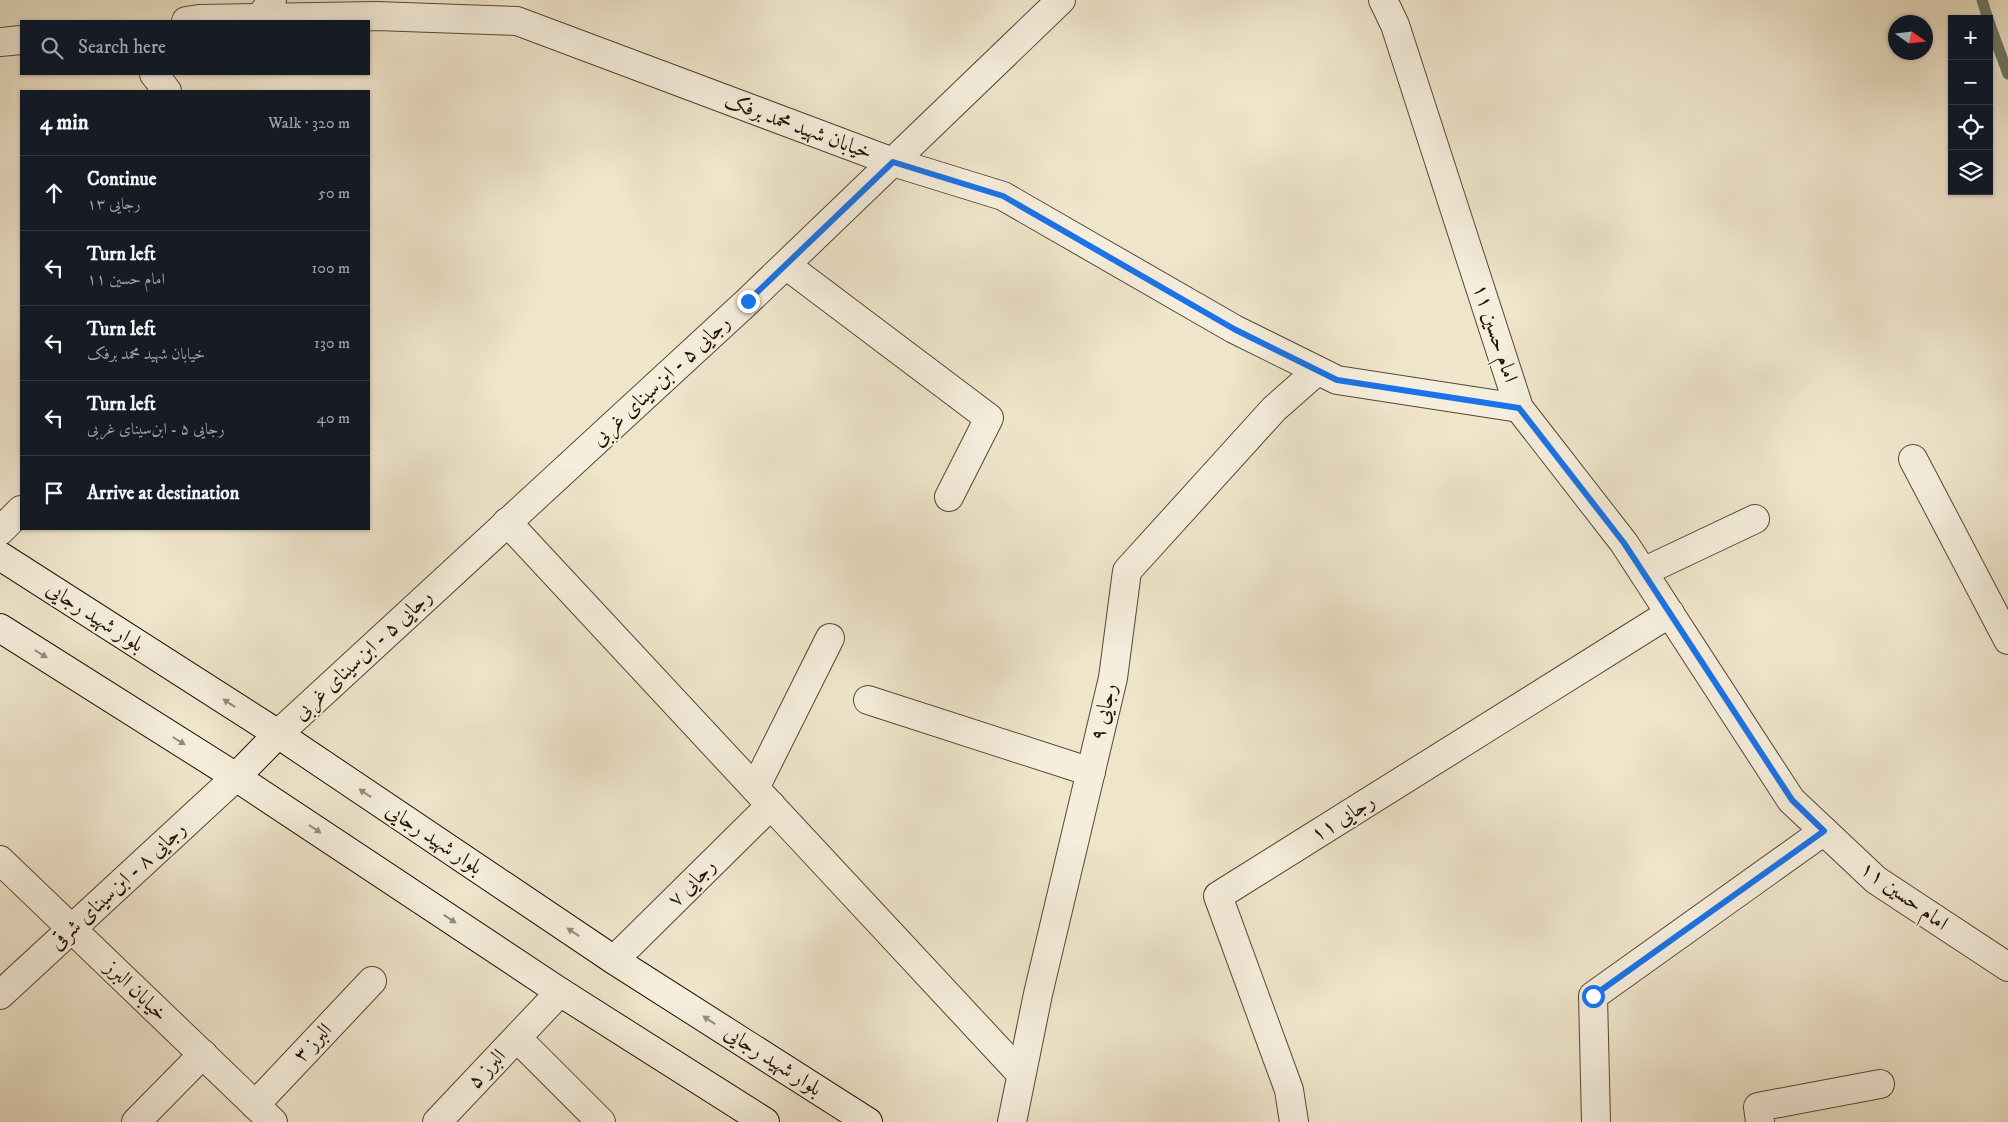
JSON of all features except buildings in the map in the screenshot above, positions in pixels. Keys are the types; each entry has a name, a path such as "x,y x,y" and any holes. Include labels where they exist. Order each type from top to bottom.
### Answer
{"street":[{"name":"رجایی ۵ - ابن‌سینای غربی","path":"236,778 278,734 786,265 1061,0"},
{"name":"امام حسین ۱۱","path":"1383,0 1395,25 1519,408 1624,543 1792,800 1876,880 2008,967"},
{"name":"خیابان شهید محمد برفک","path":"192,20 266,9 376,16 517,21 893,162 1003,196 1234,329 1337,380 1519,408"},
{"path":"0,42 20,40"},
{"path":"155,75 166,90"},
{"path":"786,265 989,418 949,498"},
{"name":"رجایی ۹","path":"1012,1122 1040,985 1113,678 1127,571 1274,409 1318,371"},
{"path":"1913,459 2008,640"},
{"path":"0,532 20,511"},
{"path":"1643,572 1755,519"},
{"path":"507,522 1021,1074"},
{"name":"بلوار شهید رجایی","path":"0,556 278,734 614,960 868,1122"},
{"name":"رجایی ۱۱","path":"1294,1122 1289,1090 1218,896 1670,613"},
{"path":"0,628 236,778 560,992 765,1122"},
{"name":"رجایی ۷","path":"614,960 763,797 830,638"},
{"path":"868,700 1091,772"},
{"name":"رجایی ۸ - ابن‌سینای شرقی","path":"0,995 236,778"},
{"path":"1596,1122 1593,996 1824,831"},
{"name":"خیابان البرز","path":"0,860 264,1113"},
{"name":"البرز ۳","path":"264,1113 372,982"},
{"name":"البرز ۵","path":"437,1122 560,992"},
{"path":"516,1038 601,1122"},
{"path":"136,1122 203,1054"},
{"path":"1760,1122 1758,1107 1880,1084"}],"waterway":[{"path":"1982,0 1987,15"},
{"path":"1993,33 2008,74"}],"route":[{"path":"748,301 893,162 1003,196 1234,329 1337,380 1519,408 1624,543 1792,800 1824,831 1593,996"}]}
